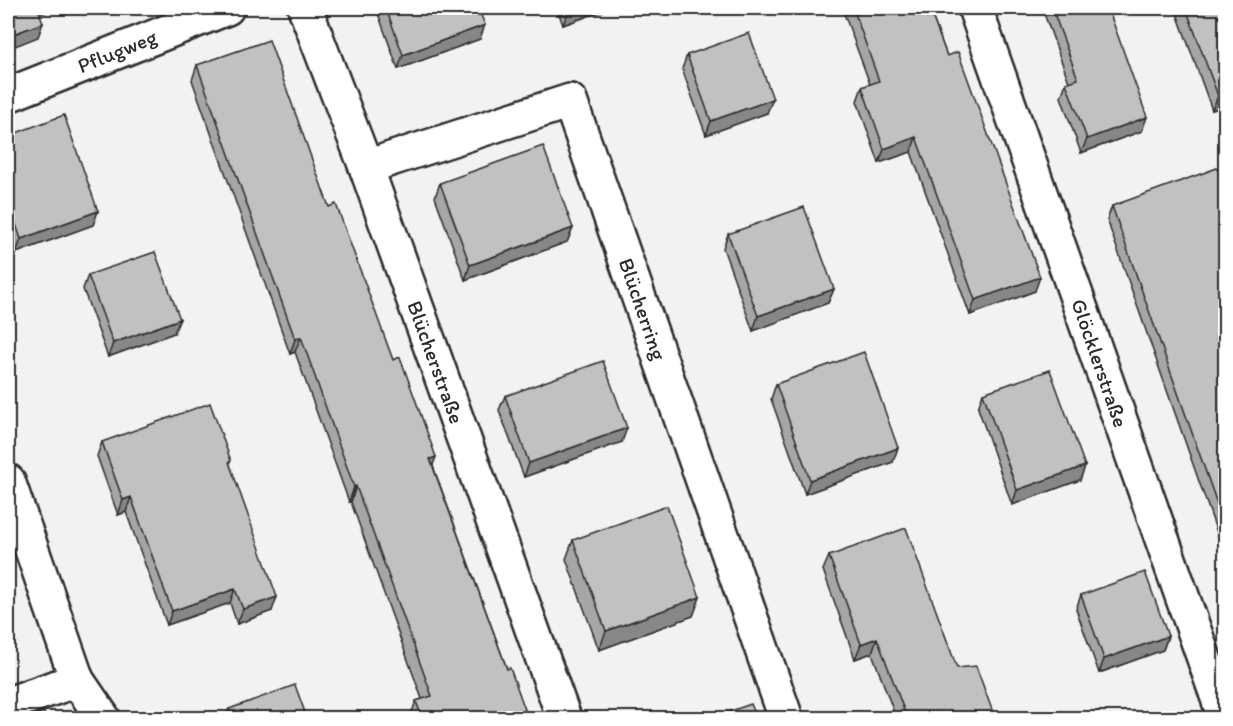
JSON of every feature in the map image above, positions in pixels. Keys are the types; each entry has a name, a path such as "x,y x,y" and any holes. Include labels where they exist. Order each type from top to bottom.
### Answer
{"street":[{"name":"Pflugweg","path":"8,95 227,8"},
{"name":"Blücherstraße","path":"305,8 366,167 564,718"},
{"name":"Glöcklerstraße","path":"975,8 1225,718"},
{"name":"Blücherring","path":"366,167 570,101 786,718"},
{"path":"8,481 77,680 103,718"},
{"path":"8,704 77,680"}],"building":[{"path":"8,8 38,8 43,23 8,36"},
{"path":"386,8 478,8 485,25 403,55"},
{"path":"853,8 929,8 947,56 958,52 1040,277 975,300 916,137 884,149 862,87 879,81"},
{"path":"1052,8 1108,8 1147,117 1087,139 1066,83 1078,79"},
{"path":"1186,8 1226,8 1226,93 1218,96"},
{"path":"749,33 773,99 711,121 687,55"},
{"path":"269,40 329,207 336,204 393,360 400,357 436,457 430,459 507,669 510,668 528,718 422,718 416,701 432,696 301,337 295,339 197,65"},
{"path":"64,115 98,211 21,239 8,201 8,136"},
{"path":"543,146 573,228 470,265 440,183"},
{"path":"1217,168 1226,191 1226,235 1219,237 1226,255 1226,529 1112,206"},
{"path":"804,207 834,289 758,316 728,234"},
{"path":"155,252 180,319 113,343 88,275"},
{"path":"864,352 898,448 810,480 776,384"},
{"path":"603,361 627,428 529,463 505,396"},
{"path":"1050,370 1085,466 1017,490 983,393"},
{"path":"210,403 277,597 243,609 235,589 172,611 131,497 123,500 102,442"},
{"path":"667,506 700,597 606,631 573,540"},
{"path":"906,528 957,668 976,666 995,718 907,718 877,638 861,644 829,556"},
{"path":"1145,572 1168,636 1104,659 1081,595"},
{"path":"295,685 307,718 232,718 229,709"},
{"path":"751,704 757,718 711,718"},
{"path":"44,712 46,718 27,718"},
{"path":"1193,713 1195,718 1178,718"}]}
